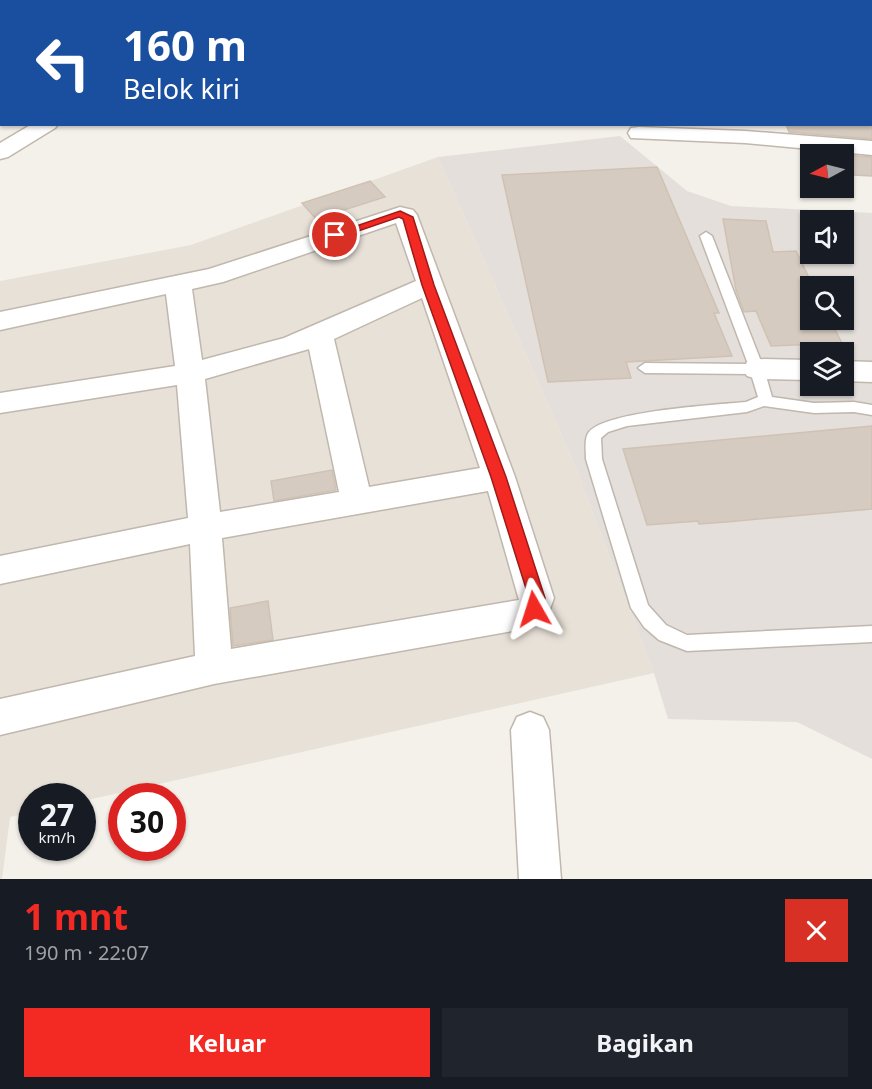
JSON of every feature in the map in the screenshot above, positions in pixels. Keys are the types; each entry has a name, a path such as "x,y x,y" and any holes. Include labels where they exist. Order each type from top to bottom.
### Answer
{"street":[{"path":"0,152 28,138 45,126"},
{"path":"639,133 745,137 872,148"},
{"path":"0,321 178,284 243,267 400,214 408,217 428,285 498,477 537,598 534,609 524,614 214,668 0,717"},
{"path":"178,284 206,528 214,668"},
{"path":"0,403 190,373 248,359 320,335 428,285"},
{"path":"320,335 356,500"},
{"path":"757,369 800,370"},
{"path":"854,371 872,372"},
{"path":"0,570 206,528 498,477"},
{"path":"530,730 540,879"}],"lane":[{"path":"706,236 757,369 765,397 763,401"},
{"path":"645,368 757,369"},
{"path":"872,410 854,407 814,408 763,401 747,407 627,421 603,428 594,436 594,459 640,608 654,628 664,636 687,643 872,634"}],"shaded area":[{"path":"620,136 687,191 731,206 812,210 800,210 800,264 854,264 854,212 872,213 872,759 797,722 668,719 654,673 571,456 438,157"},
{"path":"438,157 571,456 654,673 163,783 108,783 108,795 96,798 96,783 18,783 18,815 10,817 2,879 0,879 0,281 191,245"}],"building":[{"path":"787,126 872,126 872,139 789,132"},
{"path":"854,156 872,157 872,176 854,175"},
{"path":"657,167 719,313 714,313 732,356 626,362 631,378 548,382 502,175"},
{"path":"370,181 385,197 316,219 302,203"},
{"path":"723,219 766,221 773,252 796,251 800,264 802,264 808,276 800,276 800,330 835,330 841,342 800,342 800,345 771,346 756,311 744,312 736,290"},
{"path":"872,426 872,509 699,524 698,521 647,525 623,449"},
{"path":"332,470 336,490 274,501 271,481"},
{"path":"268,601 273,640 233,646 230,608"}],"route":[{"path":"335,235 400,214 408,217 428,285 498,477 537,598 534,609"}]}
